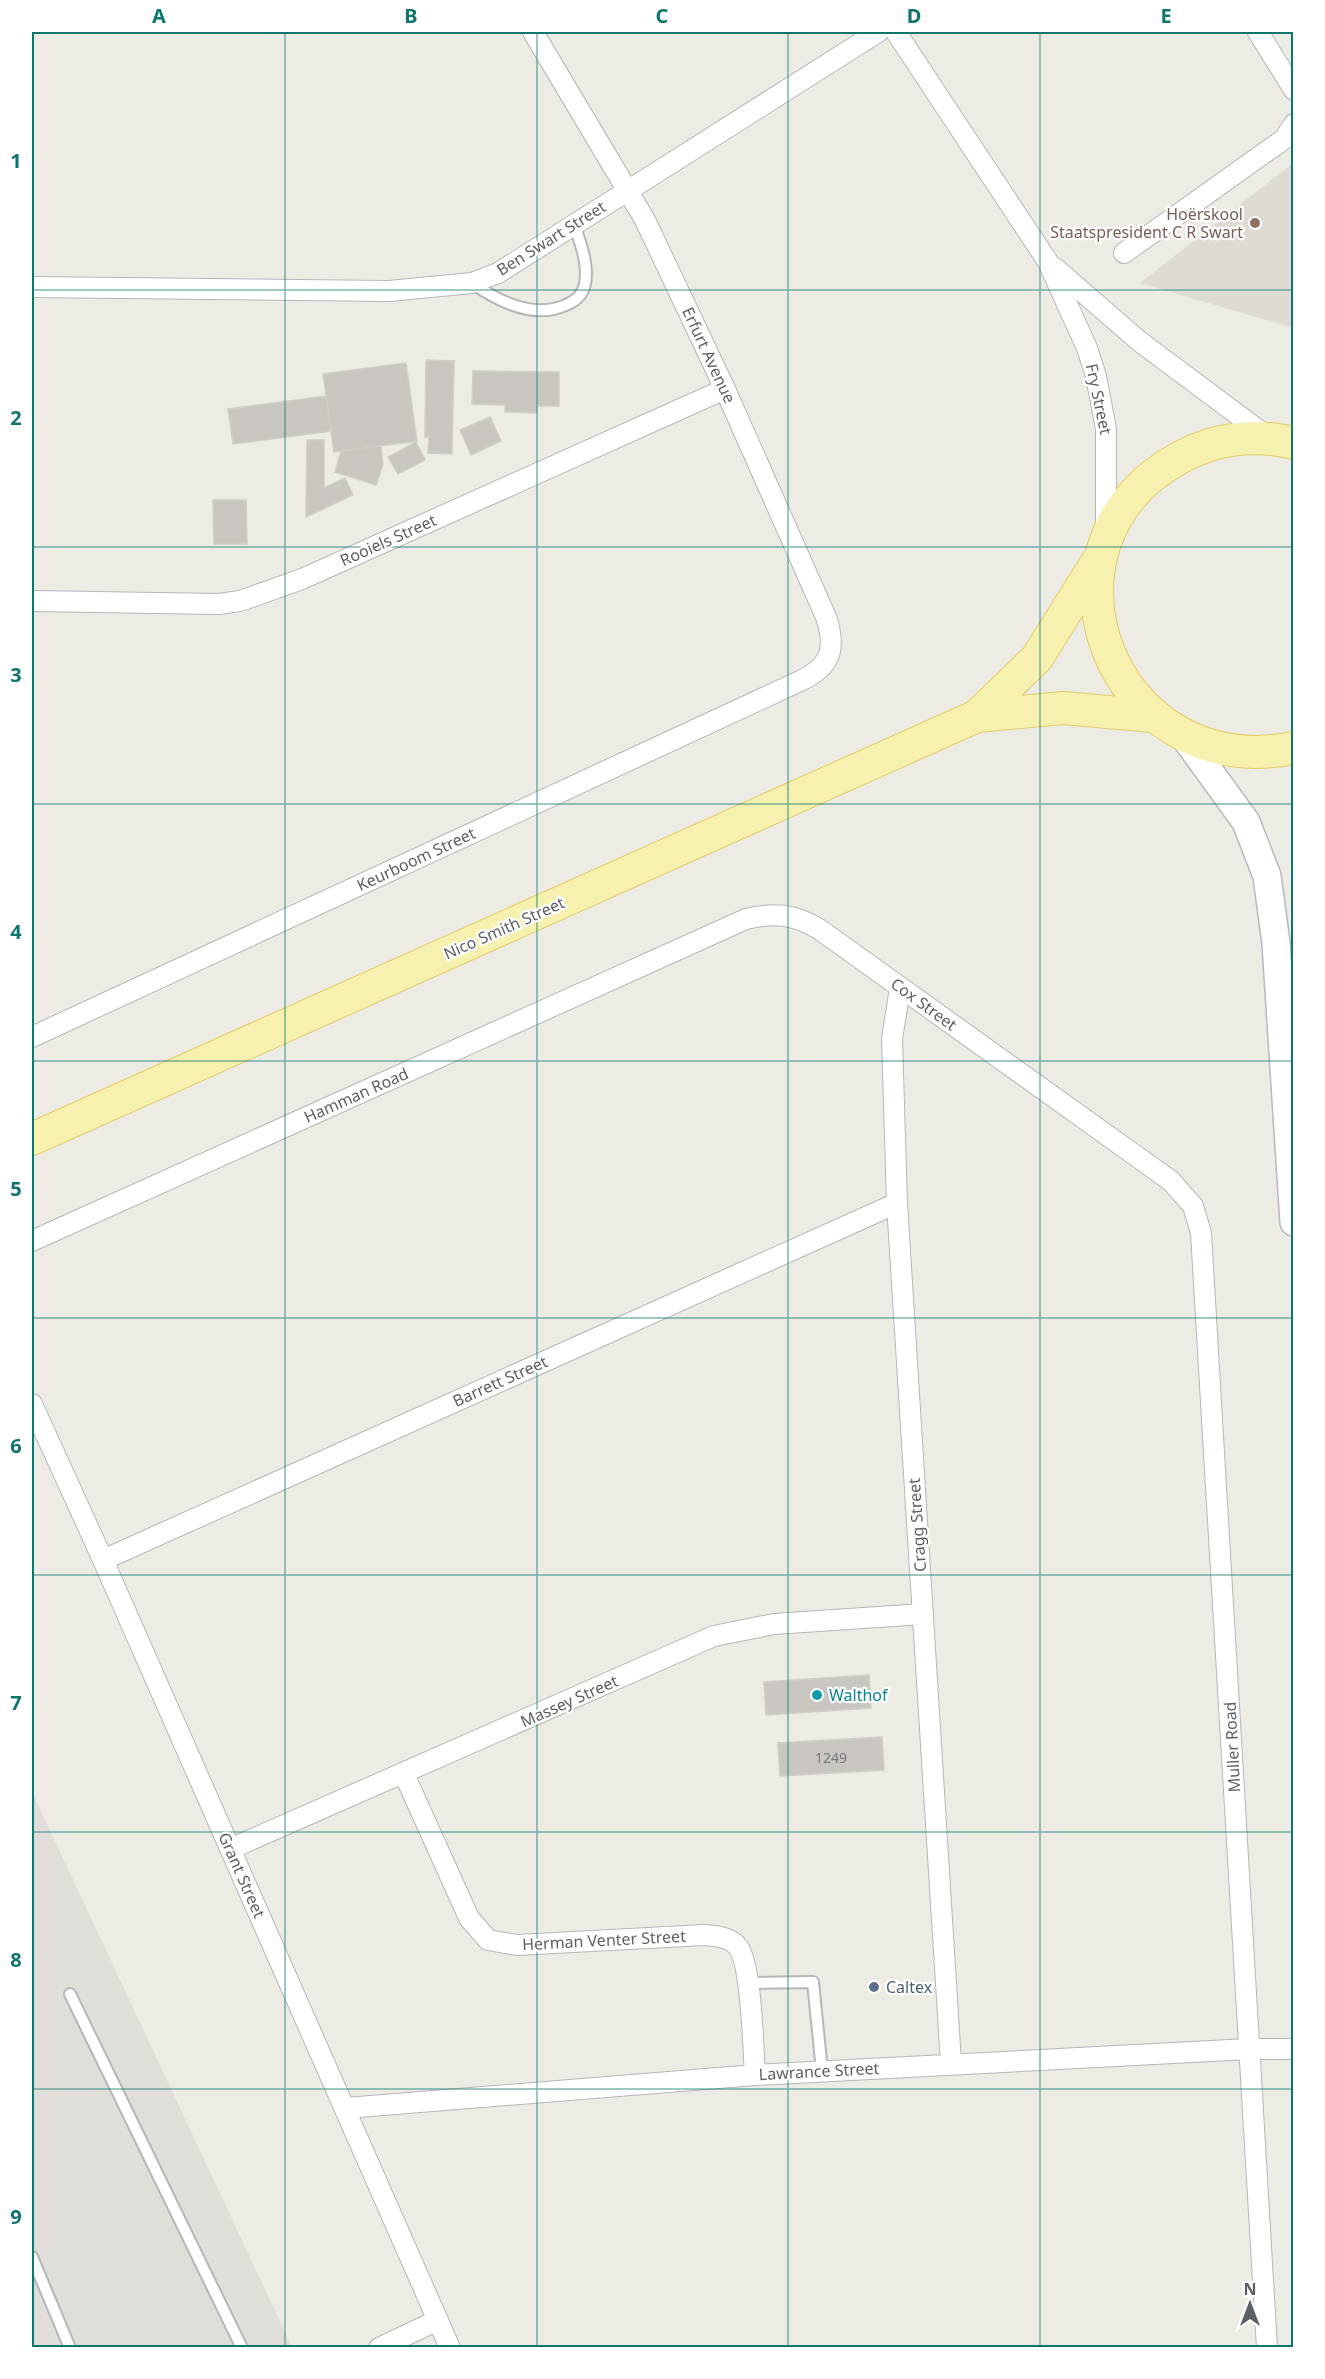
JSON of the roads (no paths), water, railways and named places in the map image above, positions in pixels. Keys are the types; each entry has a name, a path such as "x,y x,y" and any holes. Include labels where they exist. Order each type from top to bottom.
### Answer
{"main road":[{"path":"1282,441 1244,439 1217,443 1191,452 1168,465 1146,482 1128,502 1105,548 1098,577 1098,603 1104,641 1123,682 1153,716 1183,735 1230,751 1273,752 1293,748"},
{"name":"Nico Smith Street","path":"32,1139 977,716 1024,673 1044,650 1105,548"},
{"name":"Nico Smith Street","path":"977,716 1062,708 1153,716"},
{"path":"1183,735 1246,822 1268,876 1276,943 1293,1222"}],"street":[{"name":"Erfurt Avenue","path":"534,32 629,189 725,389 830,629 832,641 826,662 818,673 800,681"},
{"name":"Ben Swart Street","path":"32,287 389,291 472,283 498,273 878,32"},
{"name":"Fry Street","path":"896,32 1048,262 1087,348 1101,399 1108,449 1105,548"},
{"path":"1258,32 1293,90"},
{"path":"1124,253 1284,139 1293,124"},
{"name":"Fry Street","path":"1048,262 1145,347 1282,441"},
{"name":"Rooiels Street","path":"32,601 219,604 240,601 335,564 725,389"},
{"name":"Keurboom Street","path":"32,1037 800,681"},
{"name":"Cox Street","path":"680,950 746,919 767,914 784,914 800,918 819,929 1151,1167"},
{"name":"Hamman Road","path":"32,1241 680,950"},
{"name":"Cragg Street","path":"900,988 892,1039 897,1203 951,2063"},
{"name":"Muller Road","path":"1151,1167 1186,1195 1193,1206 1201,1233 1267,2348"},
{"name":"Barrett Street","path":"103,1560 897,1203"},
{"name":"Grant Street","path":"32,1404 346,2108 450,2348"},
{"name":"Massey Street","path":"230,1849 714,1636 774,1624 923,1614"},
{"name":"Herman Venter Street","path":"404,1774 469,1918 488,1940 517,1945 715,1936 734,1942 743,1956 748,1983 755,2075"},
{"name":"Lawrance Street","path":"346,2108 755,2075 951,2063 1293,2049"},
{"path":"379,2348 438,2320"}],"lane":[{"path":"472,283 488,294 530,310 555,309 577,300 585,287 586,277 574,224"},
{"path":"748,1983 813,1982 822,2071"},
{"path":"70,1994 242,2348"},
{"path":"32,2257 70,2348"}],"place":[{"name":"Hoërskool Staatspresident C R Swart","path":"1255,223"},
{"name":"Walthof","path":"817,1695"},
{"name":"Caltex","path":"874,1987"}]}
